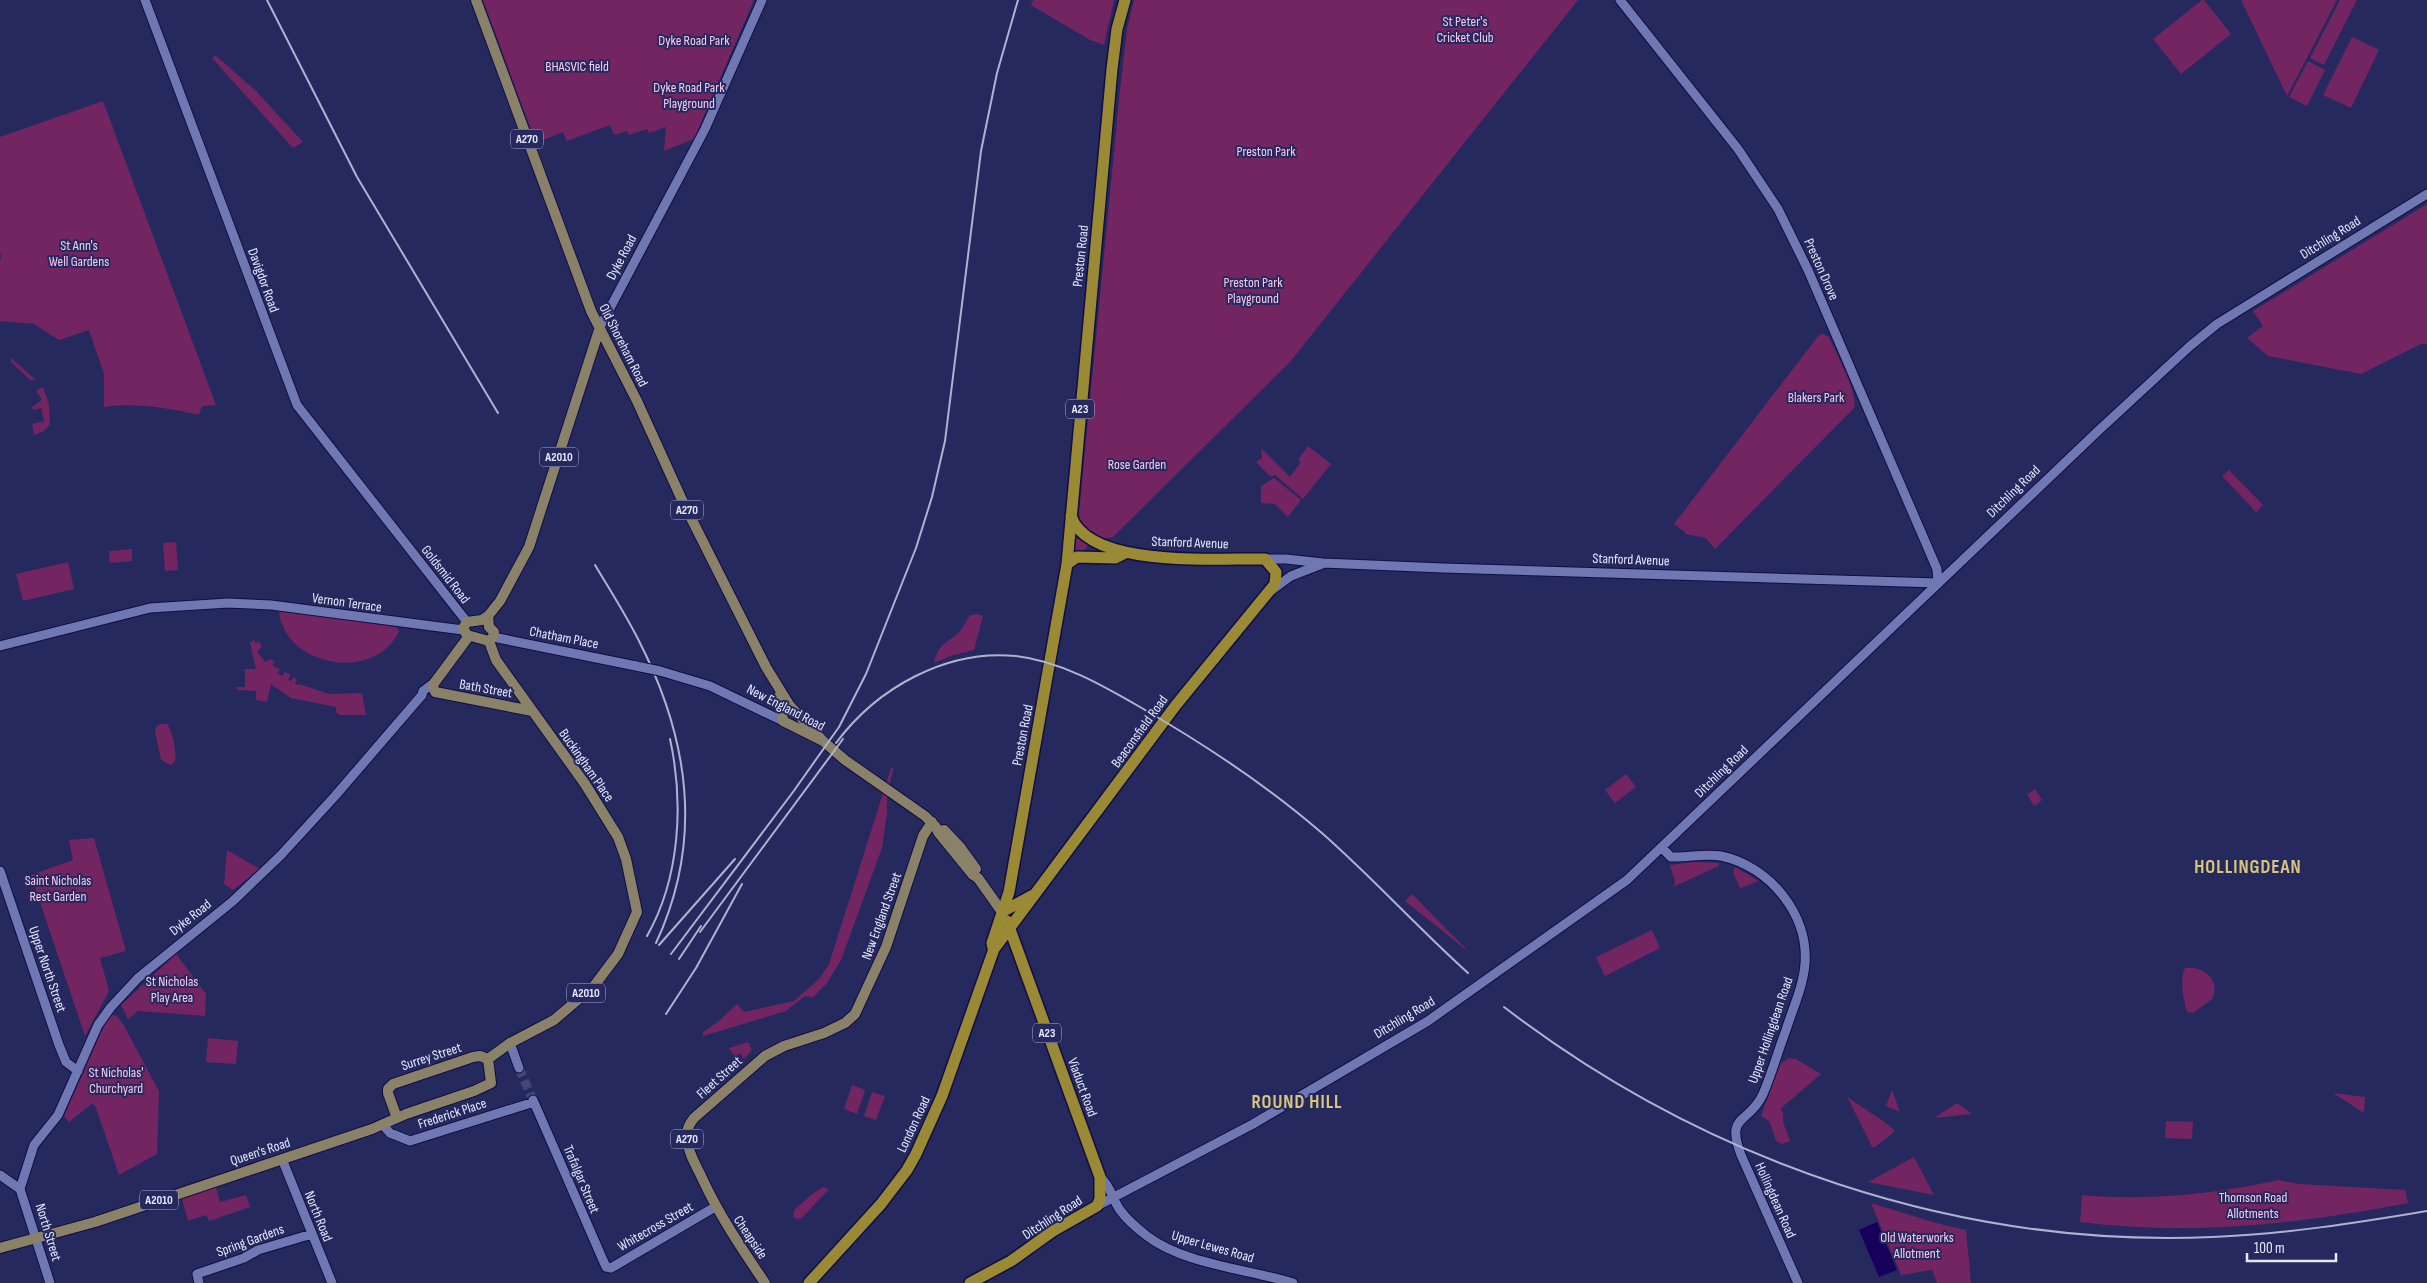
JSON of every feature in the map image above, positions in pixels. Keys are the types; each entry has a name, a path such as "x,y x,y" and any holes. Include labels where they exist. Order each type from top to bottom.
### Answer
{"highway":[{"name":"Preston Road","path":"1071,516 1114,54 1117,28 1125,0"},
{"name":"Stanford Avenue","path":"1071,516 1078,530 1094,542 1125,553 1153,557 1265,559"},
{"name":"A23","path":"1067,564 1071,516"},
{"path":"1084,556 1094,542"},
{"path":"1067,564 1072,559 1084,556 1115,558 1125,553"},
{"path":"1265,559 1277,575 1272,590"},
{"name":"Preston Road","path":"1002,912 1009,892 1067,564"},
{"name":"Beaconsfield Road","path":"1009,927 1176,705 1272,590"},
{"name":"Beaconsfield Road","path":"1002,912 1036,893"},
{"name":"A23","path":"1002,912 1009,927"},
{"name":"London Road","path":"994,949 992,943 1002,912"},
{"name":"London Road","path":"809,1283 881,1204 907,1170 916,1154 942,1096 994,949 1009,927"},
{"name":"Viaduct Road","path":"1009,927 1100,1177"},
{"name":"A23","path":"1097,1206 1100,1199 1100,1177"},
{"name":"Ditchling Road","path":"970,1283 1011,1262 1053,1231 1097,1206"}],"main road":[{"name":"Old Shoreham Road","path":"476,0 591,311 661,450 682,500 779,690 823,741"},
{"name":"Dyke Road","path":"488,616 500,601 530,547 600,327"},
{"path":"435,687 468,628 488,616"},
{"name":"A2010","path":"488,616 491,635"},
{"path":"468,628 491,635"},
{"path":"468,628 491,635"},
{"name":"Buckingham Place","path":"491,635 491,652 519,703 525,699 585,784 618,837 636,897 636,917 618,954 594,986 554,1020 510,1043"},
{"name":"Bath Street","path":"435,687 519,703"},
{"name":"Old Shoreham Road","path":"779,690 783,721"},
{"name":"New England Road","path":"783,721 823,741 934,825 973,875 978,878 1002,912"},
{"name":"New England Street","path":"851,1018 862,1004 884,952 923,836 934,825"},
{"name":"Fleet Street","path":"716,1207 690,1153 687,1135 692,1120 765,1056 784,1046 824,1033 851,1018"},
{"name":"A2010","path":"488,1059 510,1043"},
{"name":"Surrey Street","path":"397,1118 388,1088 405,1078 463,1060 480,1056 488,1059"},
{"name":"Queen's Road","path":"35,1237 47,1236 95,1222 383,1125 397,1118 474,1091 491,1083 488,1059"},
{"name":"Cheapside","path":"716,1207 765,1283"},
{"name":"A2010","path":"0,1248 35,1237"}],"street":[{"name":"Davigdor Road","path":"145,0 297,405 404,543"},
{"name":"Dyke Road","path":"600,327 607,309 623,286 643,243 705,129 762,0"},
{"name":"Preston Drove","path":"1620,0 1738,149 1778,209 1808,270 1937,569 1938,583"},
{"name":"Ditchling Road","path":"1097,1206 1252,1124 1444,1011 1627,880 2092,436 2202,336 2234,313 2427,194"},
{"path":"591,311 601,312 607,309"},
{"name":"Goldsmid Road","path":"404,543 468,628"},
{"name":"Stanford Avenue","path":"1265,559 1296,559 1323,563 1938,583"},
{"name":"Stanford Avenue","path":"1294,574 1323,563"},
{"name":"Beaconsfield Road","path":"1272,590 1294,574"},
{"path":"1910,583 1917,594 1917,604"},
{"name":"Vernon Terrace","path":"0,646 150,608 228,603 271,605 468,628"},
{"name":"Chatham Place","path":"491,635 633,665"},
{"name":"New England Road","path":"633,665 710,686 783,721"},
{"name":"Dyke Road","path":"20,1189 34,1145 56,1118 98,1025 111,1007 138,978 233,901 280,856 335,796 422,695 435,687"},
{"name":"Upper Hollingdean Road","path":"1662,848 1673,858 1707,854 1728,858 1748,866 1782,894 1794,914 1801,931 1805,961 1798,995 1762,1095 1736,1126"},
{"name":"Upper North Street","path":"0,871 59,1045 66,1062 78,1071"},
{"path":"510,1043 520,1068"},
{"name":"Frederick Place","path":"383,1125 390,1133 410,1142 533,1101"},
{"name":"Trafalgar Street","path":"533,1101 607,1268"},
{"name":"Hollingdean Road","path":"1736,1126 1735,1136 1741,1156 1798,1283"},
{"name":"North Road","path":"282,1159 332,1283"},
{"path":"0,1175 20,1189"},
{"name":"Viaduct Road","path":"1100,1177 1109,1188 1113,1198"},
{"name":"North Street","path":"20,1189 50,1283"},
{"name":"Upper Lewes Road","path":"1113,1198 1134,1225 1147,1236 1167,1248 1185,1255 1294,1283"},
{"name":"Whitecross Street","path":"607,1268 611,1268 716,1207"},
{"name":"Spring Gardens","path":"199,1283 197,1274 244,1258 258,1250 312,1234"}],"green space":[{"name":"BHASVIC field","path":"483,0 754,0 694,139 664,151 666,127 649,133 647,129 629,135 627,131 614,135 610,125 567,141 563,132 536,143"},
{"path":"1033,0 1114,0 1104,45 1090,40 1031,5"},
{"name":"Preston Park","path":"1134,0 1578,0 1290,362 1113,537 1107,538 1092,537 1080,520 1079,514 1120,90 1127,29"},
{"path":"2204,0 2231,34 2181,74 2153,39"},
{"path":"2241,0 2337,0 2287,96"},
{"path":"2340,0 2357,0 2324,65 2310,58"},
{"path":"2352,37 2379,50 2351,108 2323,95"},
{"path":"215,55 256,91 303,142 293,148 212,58"},
{"path":"2308,61 2325,70 2307,106 2289,97"},
{"name":"St Ann's Well Gardens","path":"103,101 216,405 202,406 199,415 152,406 126,405 104,407 104,374 89,330 59,340 34,324 0,321 0,260 3,250 0,256 0,137"},
{"path":"2427,204 2427,344 2421,344 2361,374 2268,356 2247,338 2263,326 2253,311"},
{"name":"Blakers Park","path":"1823,334 1829,337 1846,373 1853,393 1854,408 1715,549 1706,538 1685,534 1674,524 1819,335"},
{"path":"11,358 36,380 30,380 11,362"},
{"path":"43,387 49,404 50,424 44,431 34,435 32,424 44,421 41,408 33,410 32,407 42,400 36,391"},
{"path":"1308,446 1331,464 1303,499 1275,475 1271,477 1256,462 1262,458 1261,448 1290,477 1301,462 1298,460"},
{"path":"2229,470 2263,505 2256,512 2222,476"},
{"path":"1274,478 1301,500 1288,517 1275,504 1261,503 1261,486"},
{"path":"1077,538 1088,545 1082,553 1072,554 1073,539"},
{"path":"176,542 178,570 165,571 163,543"},
{"path":"132,549 132,561 110,563 109,551"},
{"path":"68,562 74,589 23,601 16,574"},
{"path":"279,611 382,623 397,628 399,631 387,647 371,658 352,662 332,662 313,656 297,645 285,630"},
{"path":"977,614 983,616 974,650 950,656 934,663 937,653 942,646 960,631 970,615"},
{"path":"254,640 256,643 259,641 262,647 257,651 265,662 270,659 275,662 272,665 280,670 277,673 282,676 285,672 291,675 288,679 291,681 294,677 297,680 295,683 297,685 299,684 329,694 362,693 366,715 339,715 336,712 336,707 291,698 271,684 267,702 256,700 256,691 237,690 237,687 245,687 245,669 256,669 250,643"},
{"path":"161,724 167,724 174,743 175,762 170,765 161,760 155,731 156,727"},
{"path":"894,767 887,794 887,814 882,848 841,960 827,983 813,997 805,996 786,1011 703,1036 703,1032 719,1021 737,1004 744,1012 794,1001 820,978 829,964 891,768"},
{"path":"1626,774 1636,787 1615,803 1605,790"},
{"path":"2035,789 2042,800 2034,806 2027,794"},
{"name":"Saint Nicholas Rest Garden","path":"94,838 126,951 100,958 109,991 85,1036 31,875 73,860 69,840"},
{"path":"227,850 260,869 233,890 224,884"},
{"path":"1692,862 1719,863 1719,866 1673,887 1675,882 1670,865"},
{"path":"1735,867 1759,881 1740,888 1733,873"},
{"path":"1412,894 1416,898 1470,953 1405,901"},
{"path":"1652,930 1660,948 1605,976 1596,957"},
{"name":"St Nicholas Play Area","path":"176,954 206,994 205,1016 138,1011 128,1019 121,1005"},
{"path":"2185,968 2198,969 2204,972 2212,980 2214,986 2212,999 2193,1013 2187,1012 2183,996 2182,978"},
{"name":"St Nicholas' Churchyard","path":"113,1015 117,1016 123,1024 159,1091 157,1154 119,1175 93,1103 69,1122 64,1116 107,1019"},
{"path":"208,1038 238,1041 236,1064 206,1062"},
{"path":"748,1042 752,1050 744,1059 740,1053 735,1057 729,1048"},
{"path":"1789,1058 1796,1059 1821,1074 1780,1109 1783,1112 1783,1122 1790,1141 1782,1144 1776,1141 1769,1121 1761,1116 1780,1064"},
{"path":"852,1085 865,1090 857,1114 844,1109"},
{"path":"1892,1090 1900,1112 1886,1106"},
{"path":"872,1092 885,1096 876,1120 864,1116"},
{"path":"2333,1093 2365,1097 2364,1113"},
{"path":"1847,1096 1884,1121 1895,1131 1875,1147 1872,1147"},
{"path":"1957,1103 1972,1114 1934,1118"},
{"path":"2166,1121 2193,1122 2192,1139 2165,1138"},
{"path":"1914,1157 1934,1195 1868,1182"},
{"name":"Thomson Road Allotments","path":"2279,1180 2298,1184 2405,1190 2408,1203 2327,1217 2245,1226 2162,1228 2080,1222 2082,1195 2158,1197 2230,1189"},
{"path":"216,1187 220,1202 246,1195 250,1207 209,1221 206,1215 188,1221 182,1199"},
{"path":"823,1187 829,1189 802,1218 793,1217 794,1210"},
{"name":"Old Waterworks Allotment","path":"1871,1203 1966,1230 1971,1283 1937,1283 1932,1270 1901,1275"}],"shaded area":[{"path":"1877,1222 1897,1270 1879,1277 1859,1230"}],"tunnel":[{"path":"519,1068 533,1100"}],"railway":[{"path":"267,0 357,177 498,413"},
{"path":"671,954 793,792 839,727 866,674 916,548 932,497 945,441 981,151 997,73 1018,0"},
{"path":"595,565 634,631 656,678 670,715 679,752 684,790 685,828 681,866 671,904 656,943"},
{"path":"836,743 853,723 893,689 915,676 939,666 964,659 990,655 1016,656 1049,663 1111,690 1164,721 1235,766 1280,799 1342,851 1468,973"},
{"path":"647,936 658,914 666,890 676,840 677,789 670,739"},
{"path":"700,932 843,739"},
{"path":"659,945 735,859"},
{"path":"666,1014 696,968 742,884"},
{"path":"679,959 701,926"},
{"path":"1504,1007 1582,1062 1664,1110 1750,1151 1839,1184 1930,1210 2023,1228 2118,1237 2213,1237 2267,1233 2374,1220 2427,1211"}],"district":[{"name":"HOLLINGDEAN","path":"2248,866"},
{"name":"ROUND HILL","path":"1297,1101"}],"park label":[{"name":"St Peter's Cricket Club","path":"1465,30"},
{"name":"Dyke Road Park","path":"694,40"},
{"name":"Dyke Road Park Playground","path":"689,95"},
{"name":"Preston Park Playground","path":"1253,290"},
{"name":"Rose Garden","path":"1137,464"}]}
